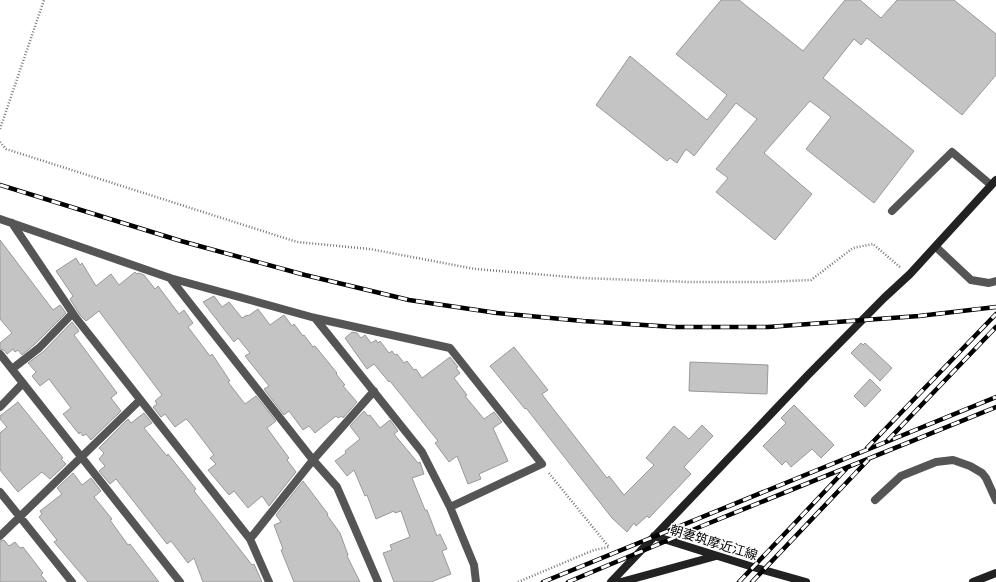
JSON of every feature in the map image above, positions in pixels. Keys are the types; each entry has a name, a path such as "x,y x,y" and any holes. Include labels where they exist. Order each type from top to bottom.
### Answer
{"street":[{"path":"654,536 808,375 936,247 994,182 952,152 892,211"},
{"path":"0,219 170,278 315,318 450,348 542,464 450,507"},
{"path":"12,223 72,314 250,540 269,582"},
{"path":"936,247 971,280 989,283 996,281"},
{"path":"170,278 313,460 337,487 378,582"},
{"path":"12,369 39,348 72,314"},
{"path":"315,318 422,452 450,507 474,565 476,582"},
{"path":"0,354 180,582"},
{"path":"0,406 23,383"},
{"path":"250,540 313,460 374,391"},
{"path":"0,536 140,400"},
{"path":"875,500 900,476 936,462 953,460 970,466 982,473 986,478 996,500"},
{"path":"0,492 72,582"},
{"name":"朝妻筑摩近江線","path":"611,582 654,536 806,582"},
{"path":"621,582 717,556"},
{"path":"973,582 996,572"}],"path":[{"path":"0,128 44,0"},
{"path":"0,142 6,148 297,242 370,249 475,269 582,278 636,280 756,282 811,280 853,248 873,244 910,274"},
{"path":"518,582 594,550 610,547 542,464"}],"building":[{"path":"721,0 739,0 803,51 845,0 860,0 881,18 897,0 954,0 996,34 996,75 962,115 867,38 861,45 854,39 823,78 914,151 874,203 806,149 831,117 810,101 764,153 812,194 775,240 716,192 728,178 716,169 757,119 736,103 694,156 686,149 677,163 670,158 667,161 596,105 630,56 707,120 727,95 676,54"},
{"path":"0,240 53,310 60,305 66,313 22,355 18,350 15,352 13,349 7,354 4,350 0,349 0,343 12,333 0,319"},
{"path":"76,258 80,265 82,263 96,286 111,274 119,285 135,272 137,274 139,273 144,275 155,289 158,286 179,314 184,310 193,323 188,327 210,356 212,354 230,381 228,382 245,404 256,396 276,421 267,428 289,458 287,460 296,472 269,506 262,496 248,508 234,491 229,495 208,470 216,464 210,458 214,455 190,423 186,419 175,427 165,414 161,417 153,407 157,404 155,401 162,395 99,311 86,321 80,315 70,299 73,296 56,271"},
{"path":"214,296 222,307 229,302 242,318 258,309 270,325 284,315 292,326 294,324 313,347 315,346 337,373 336,374 345,385 343,386 357,402 343,418 342,416 338,418 336,416 315,433 309,426 303,430 289,411 284,415 264,389 269,386 245,356 250,353 238,338 234,342 203,302"},
{"path":"72,322 79,331 74,335 117,393 111,398 121,411 91,440 86,434 83,436 80,432 79,434 63,414 71,408 49,379 40,386 32,376 36,372 28,363 43,352"},
{"path":"352,332 357,333 361,338 365,335 371,343 376,340 378,343 380,341 389,353 392,351 395,355 397,354 404,363 407,361 414,370 416,369 422,378 450,357 458,367 456,368 460,373 454,378 467,395 465,396 484,419 494,412 502,422 493,428 508,461 479,474 481,479 468,484 457,456 449,462 435,443 438,441 390,381 389,382 374,364 367,369 345,338"},
{"path":"861,343 863,345 865,343 892,368 880,381 851,353"},
{"path":"514,347 548,390 542,394 544,397 607,478 609,476 624,495 654,465 646,458 674,426 689,439 702,425 713,436 684,467 691,474 649,518 647,516 636,526 634,523 627,532 612,518 526,408 525,409 490,366"},
{"path":"690,362 768,365 767,394 689,391"},
{"path":"870,379 881,390 865,407 854,396"},
{"path":"18,402 63,458 61,459 66,464 50,479 42,472 18,492 0,470 0,433 7,427 0,419 0,416"},
{"path":"794,405 834,445 821,458 812,449 791,467 786,461 782,465 763,446 786,423 781,418"},
{"path":"364,411 368,416 370,415 380,428 390,420 398,431 394,434 418,463 420,462 424,474 412,478 437,536 440,534 447,549 442,551 451,574 431,582 394,582 383,553 392,550 390,545 410,537 401,511 395,513 394,511 376,519 367,495 365,496 354,470 347,476 335,461 346,453 345,451 360,439 350,426"},
{"path":"144,413 152,423 144,428 167,456 168,454 196,489 194,491 252,565 254,564 262,582 203,582 194,558 188,563 171,541 167,544 116,479 110,484 99,471 105,466 99,459 104,453 99,448 128,419 131,423"},
{"path":"73,473 82,485 91,478 101,491 94,497 112,519 110,520 128,545 130,544 159,582 88,582 54,542 57,540 39,517 42,514 40,511 62,494 57,488"},
{"path":"303,481 328,514 327,515 340,533 348,555 347,556 360,582 294,582 281,550 283,549 274,525 281,522 276,515"},
{"path":"4,540 9,546 15,542 20,548 23,547 43,573 41,575 47,582 0,582 0,541"}],"railway":[{"path":"0,185 181,241 305,275 409,300 497,313 674,327 768,327 919,316 996,307"},
{"path":"867,448 996,314"},
{"path":"888,440 996,327"},
{"path":"543,582 996,397"},
{"path":"568,582 996,407"},
{"path":"752,582 868,460"},
{"path":"739,582 846,469"}]}
